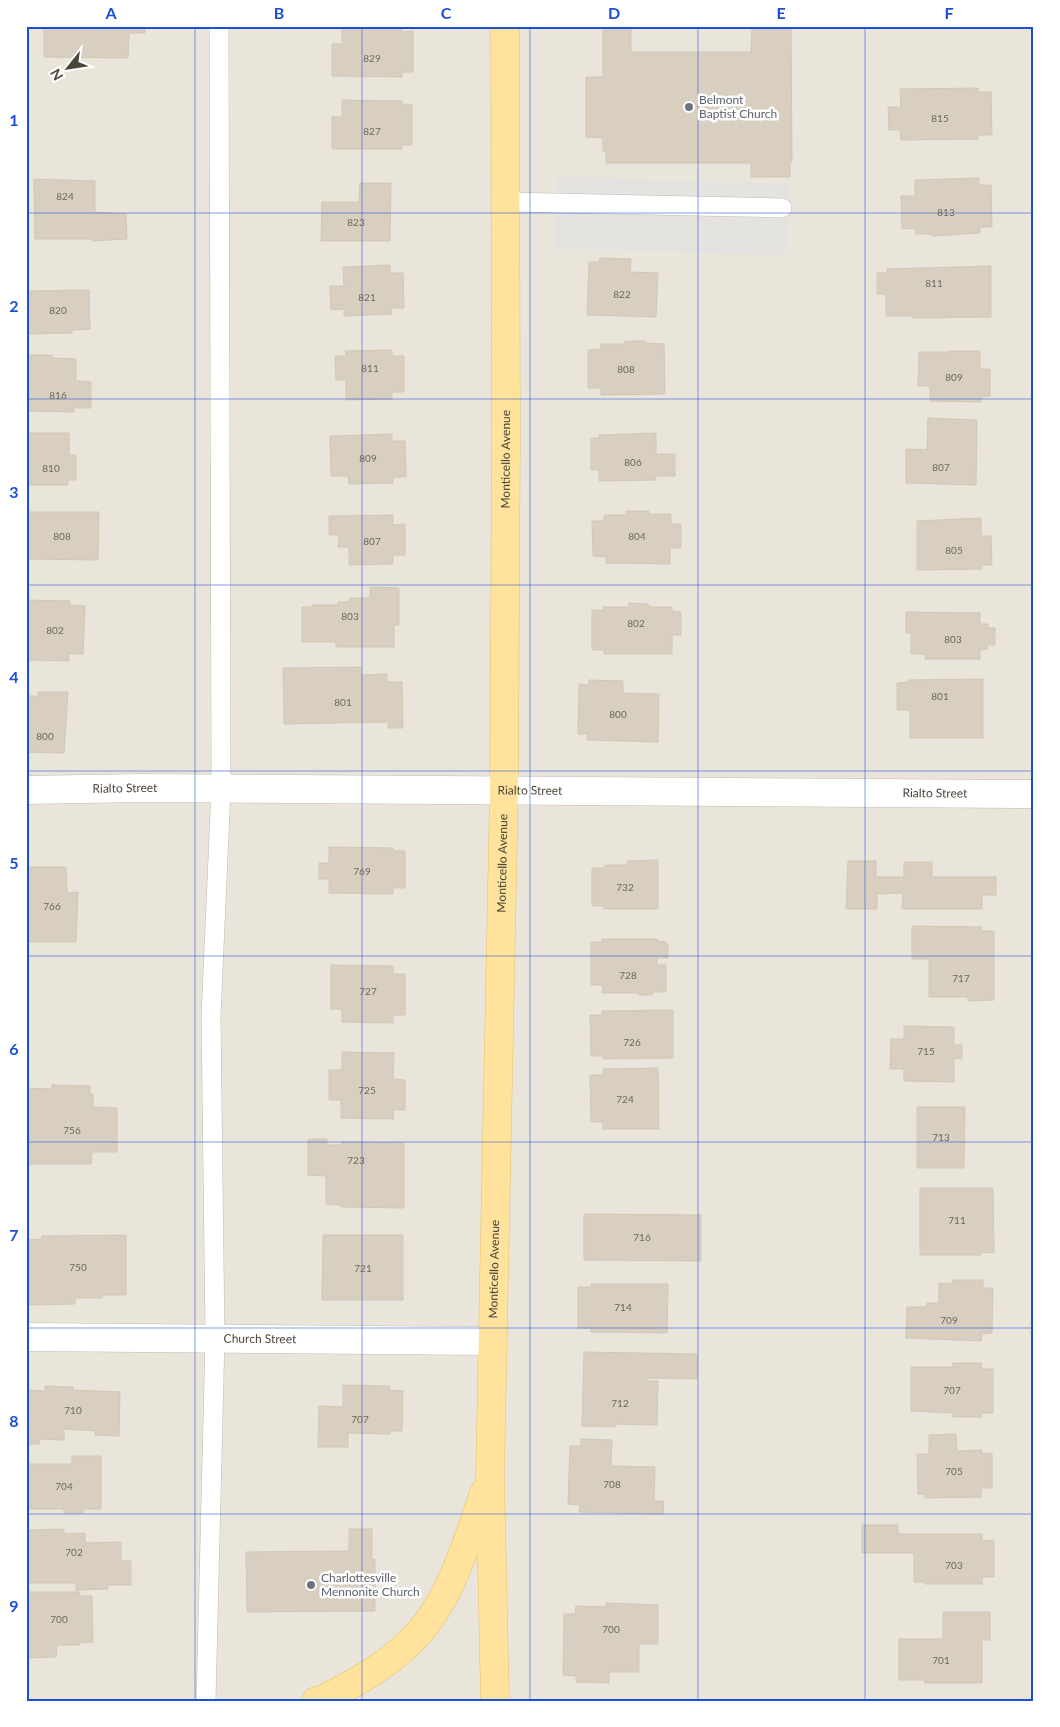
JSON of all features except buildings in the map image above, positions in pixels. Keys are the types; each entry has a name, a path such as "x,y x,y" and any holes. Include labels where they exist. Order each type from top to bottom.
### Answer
{"main road":[{"name":"Monticello Avenue","path":"495,1701 490,1475 504,790 506,202 504,26"},
{"path":"316,1701 368,1675 410,1642 432,1615 457,1570 490,1475"}],"street":[{"name":"Rialto Street","path":"26,790 504,790 1034,794"},
{"name":"Church Street","path":"26,1337 492,1341"}],"lane":[{"path":"206,1701 215,1338 211,1016 221,789 219,26"},
{"path":"506,202 782,208"}],"shaded area":[{"path":"26,26 1034,26 1034,1701 26,1701"},
{"path":"556,177 789,184 787,255 555,249"}],"place":[{"name":"Belmont Baptist Church","path":"689,107"},
{"name":"Charlottesville Mennonite Church","path":"311,1585"}]}
